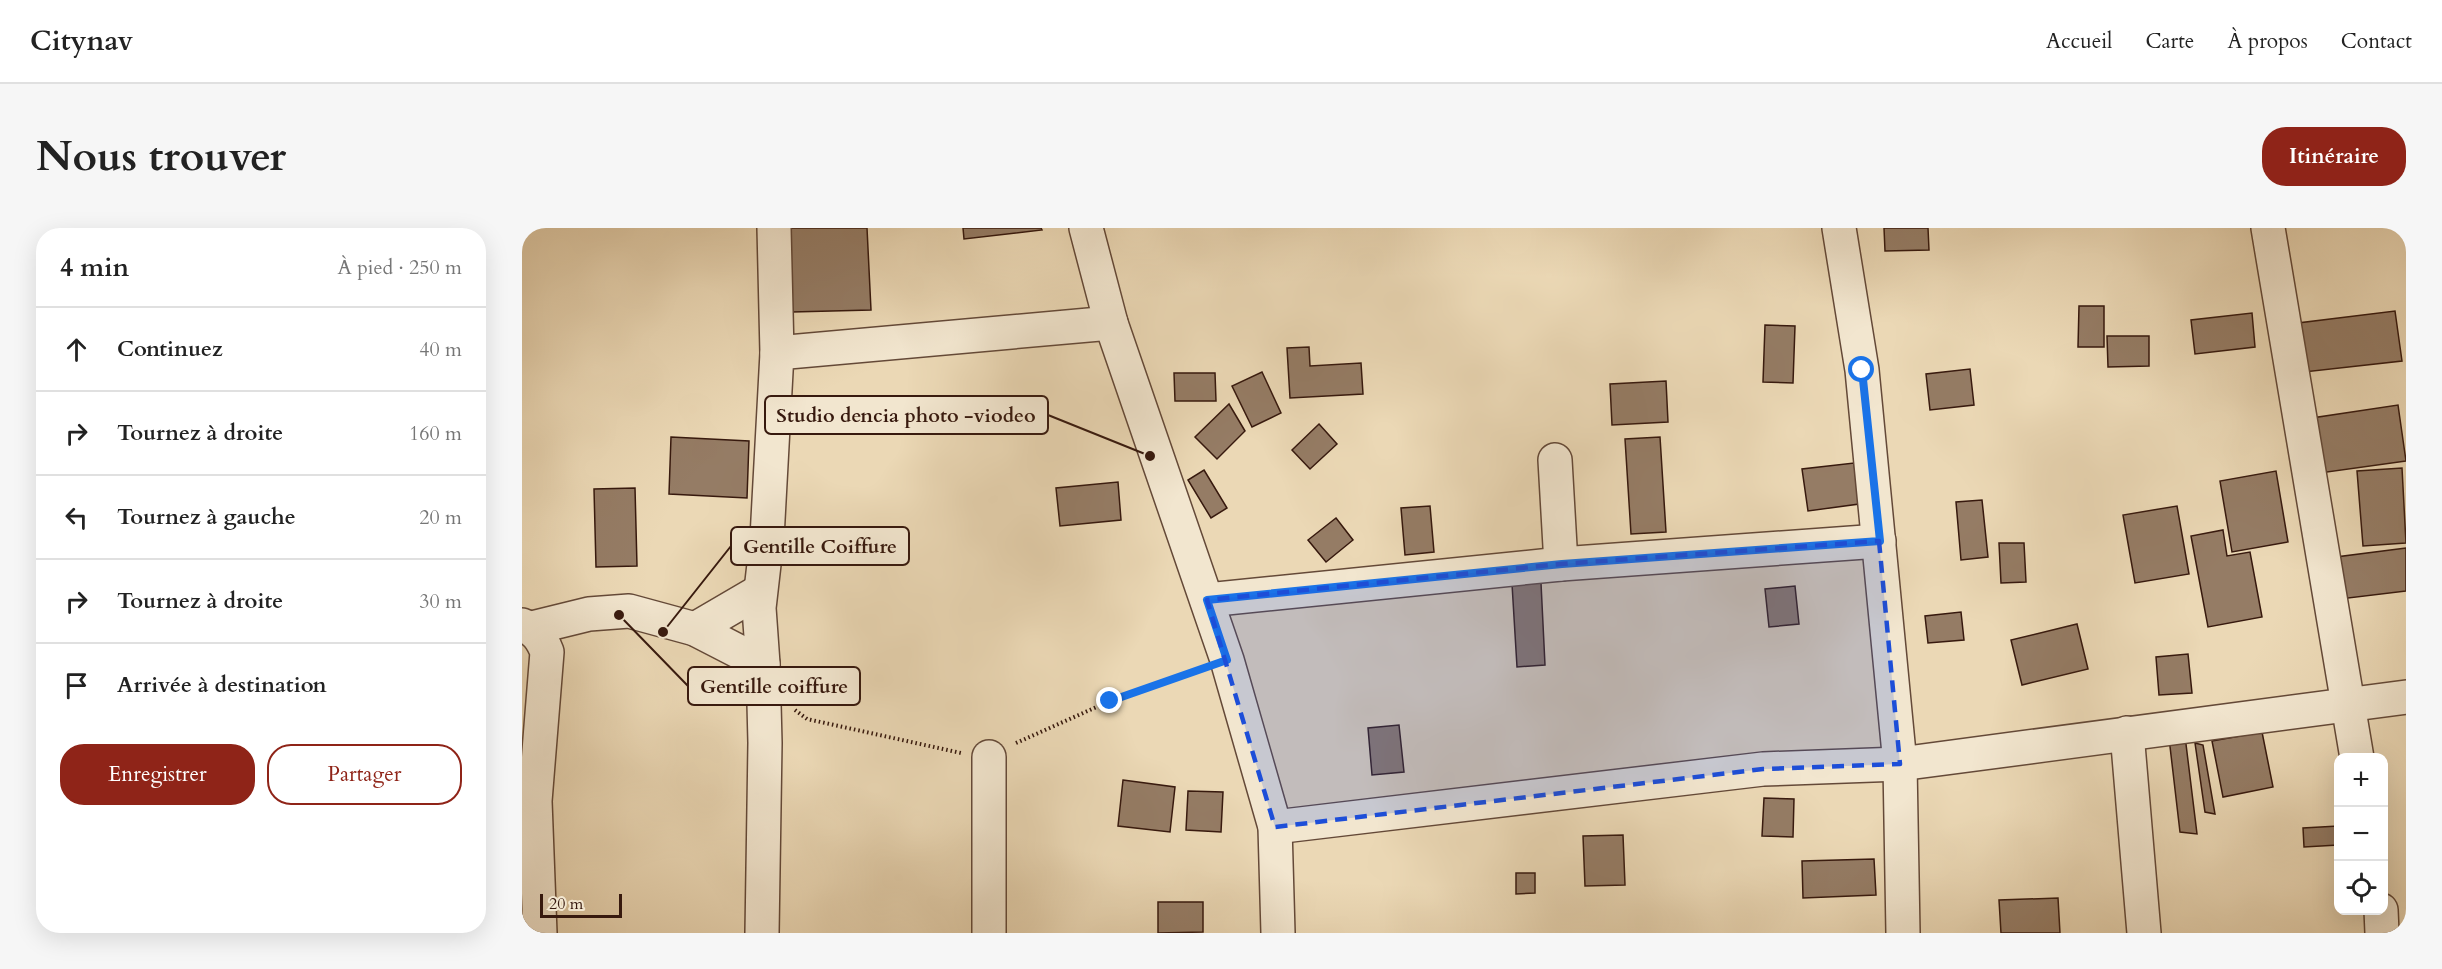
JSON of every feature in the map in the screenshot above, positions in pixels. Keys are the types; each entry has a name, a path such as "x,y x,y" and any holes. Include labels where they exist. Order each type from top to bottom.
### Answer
{"street":[{"path":"762,933 765,743 759,608 767,538 777,353 774,228"},
{"path":"1086,228 1111,322 1227,660 1275,827 1278,933"},
{"path":"1839,228 1862,370 1880,541 1900,764 1903,933"},
{"path":"2268,228 2356,753"},
{"path":"777,353 1111,322"},
{"path":"1555,460 1562,564"},
{"path":"1207,600 1562,564 1880,541"},
{"path":"695,629 760,591"},
{"path":"527,627 589,614 628,611 695,629 763,675"},
{"path":"527,627 542,640 547,652 529,799 540,933"},
{"path":"1275,827 1763,769 1900,764 2406,697"},
{"path":"2127,733 2144,933"},
{"path":"989,757 989,933"},
{"path":"2381,915 2382,933"}],"path":[{"path":"763,675 807,719 948,751 989,757 1032,735 1110,701 1227,660"}],"highlighted area":[{"path":"1879,541 1900,764 1763,769 1275,827 1207,600 1561,564"}],"building":[{"path":"789,228 867,228 871,310 792,312"},
{"path":"963,228 1041,228 1042,230 964,239"},
{"path":"1884,228 1928,228 1929,250 1885,251"},
{"path":"2079,306 2104,306 2104,347 2078,347"},
{"path":"2395,311 2402,361 2304,372 2298,323"},
{"path":"2252,313 2255,347 2195,354 2191,320"},
{"path":"1765,325 1795,326 1793,383 1763,382"},
{"path":"2107,336 2149,336 2149,366 2108,367"},
{"path":"1309,347 1310,366 1361,363 1363,394 1290,398 1287,348"},
{"path":"1970,369 1974,405 1930,410 1926,374"},
{"path":"1262,372 1281,413 1252,427 1232,386"},
{"path":"1174,373 1215,373 1216,401 1175,401"},
{"path":"1666,381 1668,422 1612,425 1610,384"},
{"path":"1229,404 1245,431 1217,459 1195,437"},
{"path":"2398,405 2406,461 2320,473 2312,418"},
{"path":"1319,424 1337,444 1310,469 1292,450"},
{"path":"671,437 749,441 747,498 669,494"},
{"path":"1660,437 1666,532 1631,534 1625,439"},
{"path":"1854,463 1859,504 1808,511 1802,469"},
{"path":"2402,468 2406,543 2363,546 2357,471"},
{"path":"1204,470 1227,508 1211,518 1188,480"},
{"path":"2276,471 2288,542 2232,552 2220,481"},
{"path":"1118,482 1121,520 1060,526 1056,488"},
{"path":"635,488 637,566 596,567 594,489"},
{"path":"1982,500 1988,557 1961,560 1956,502"},
{"path":"1430,506 1434,552 1405,555 1401,508"},
{"path":"2177,506 2189,574 2135,583 2123,515"},
{"path":"1336,518 1353,540 1326,562 1308,540"},
{"path":"2223,530 2227,556 2250,552 2262,617 2208,627 2191,536"},
{"path":"1999,543 2024,543 2026,582 2001,583"},
{"path":"2406,548 2406,591 2340,599 2336,557"},
{"path":"1541,583 1545,665 1517,667 1512,584"},
{"path":"1795,586 1799,624 1769,627 1765,589"},
{"path":"1961,612 1964,640 1928,643 1925,616"},
{"path":"2077,624 2088,669 2022,685 2011,640"},
{"path":"2188,654 2192,693 2159,695 2156,657"},
{"path":"1399,725 1404,772 1372,775 1368,728"},
{"path":"2262,732 2273,787 2223,797 2212,741"},
{"path":"2185,736 2197,834 2180,832 2169,738"},
{"path":"2195,743 2203,745 2215,814 2205,812"},
{"path":"1123,780 1175,787 1170,832 1118,826"},
{"path":"1188,791 1223,792 1221,832 1186,830"},
{"path":"1764,798 1794,799 1793,837 1762,836"},
{"path":"2334,826 2334,845 2304,847 2303,828"},
{"path":"1623,835 1625,885 1585,886 1583,836"},
{"path":"1874,859 1876,895 1803,898 1802,861"},
{"path":"1516,873 1535,873 1535,893 1516,894"},
{"path":"2058,898 2060,933 2001,933 1999,900"},
{"path":"1158,902 1203,902 1203,932 1158,933"}],"place":[{"name":"Studio dencia photo -viodeo","path":"1150,456"},
{"name":"Gentille coiffure","path":"619,615"},
{"name":"Gentille Coiffure","path":"663,632"}],"route":[{"path":"1110,701 1227,660 1207,600 1562,564 1880,541 1862,370"}]}
